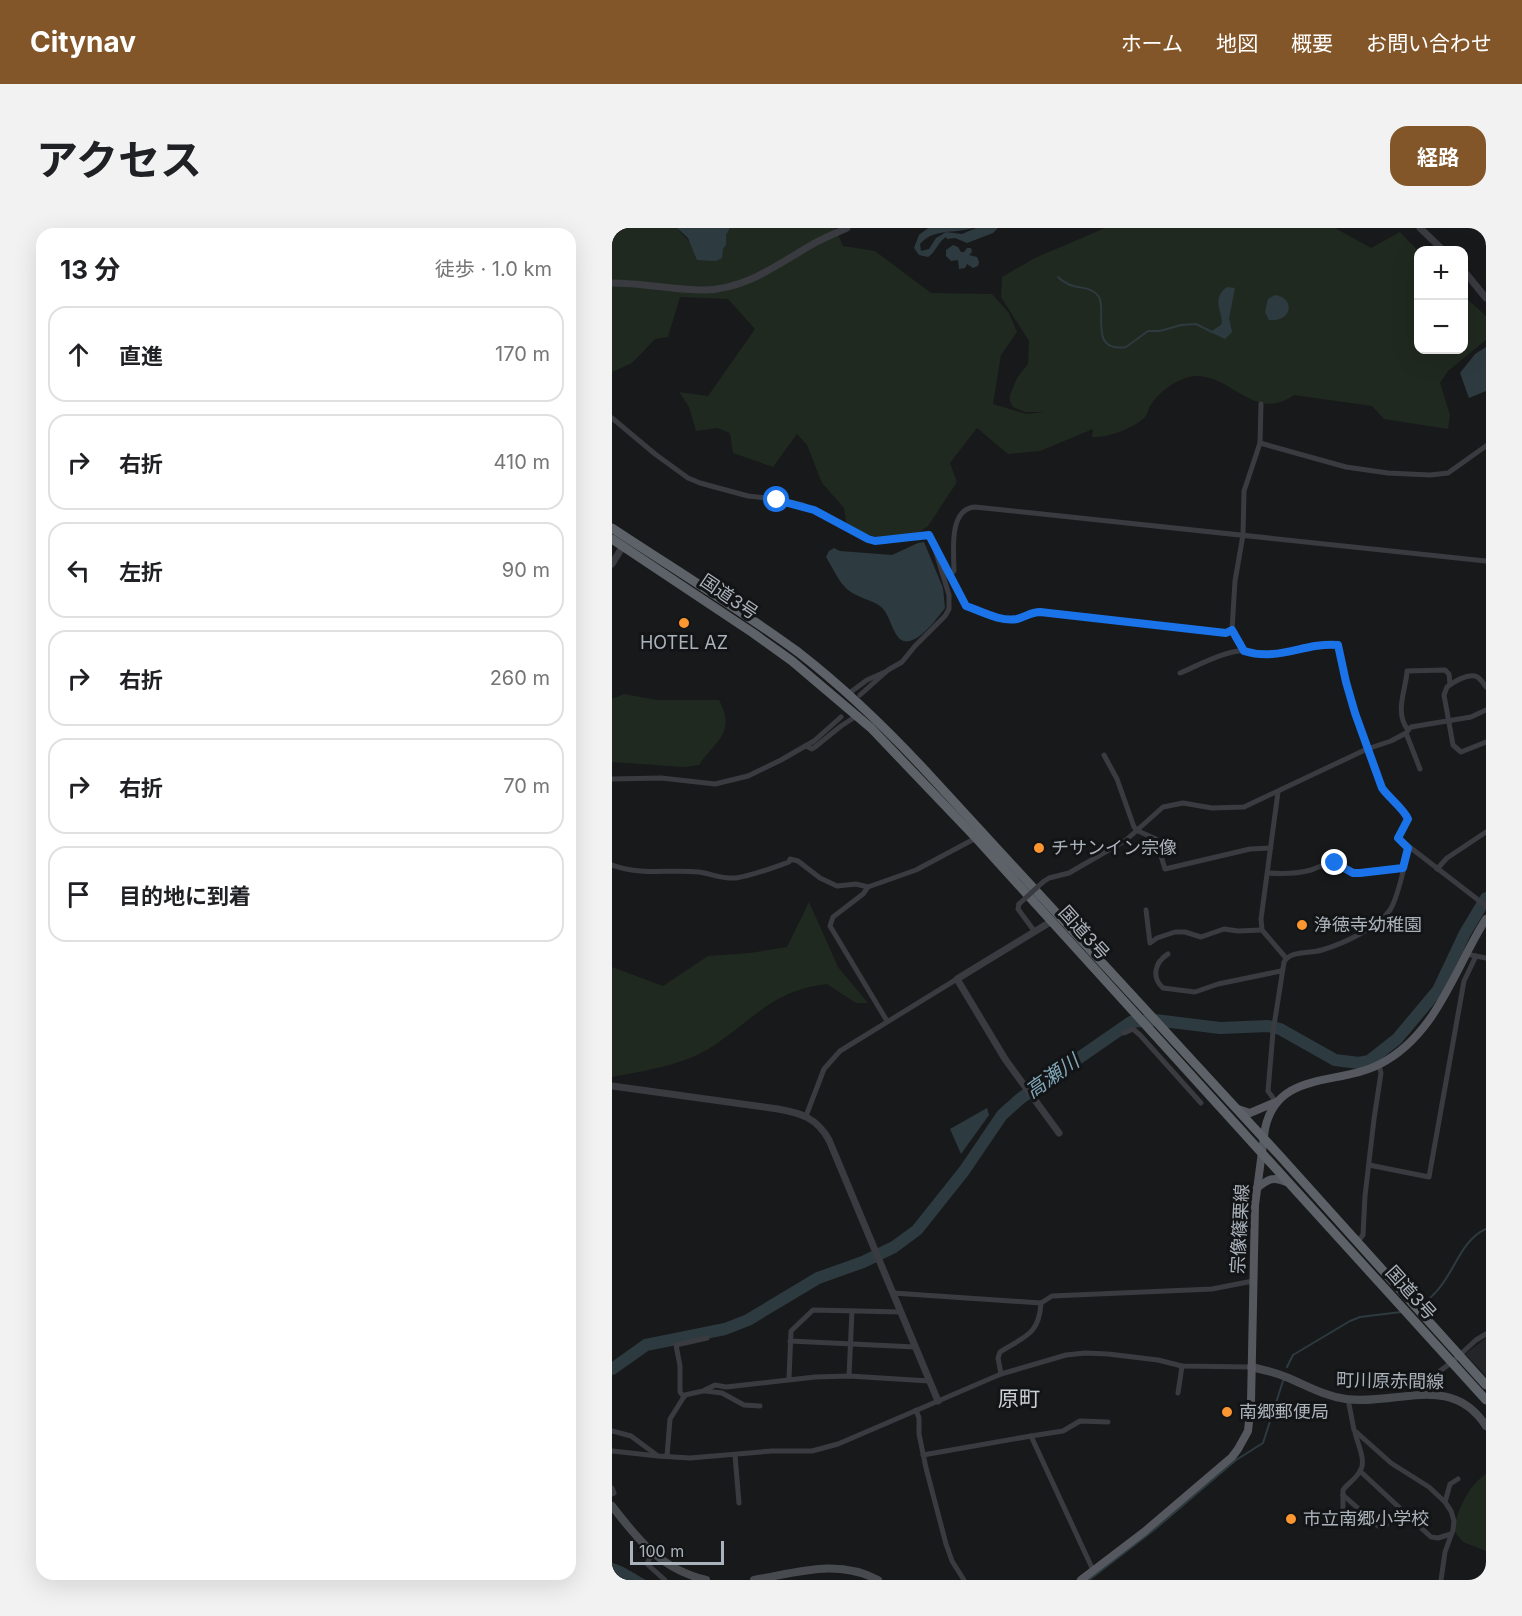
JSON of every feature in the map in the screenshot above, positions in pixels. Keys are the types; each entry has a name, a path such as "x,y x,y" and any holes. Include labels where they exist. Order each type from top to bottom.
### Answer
{"highway":[{"name":"国道3号","path":"612,528 719,597 798,652 848,694 913,757 1235,1107 1412,1304 1486,1400"},
{"name":"国道3号","path":"612,539 753,633 817,680 858,715 976,838 1410,1317 1486,1385"}],"main road":[{"path":"1235,1107 1250,1113 1259,1111 1293,1089 1379,1065 1402,1050 1419,1033 1443,998 1486,919"},
{"name":"宗像篠栗線","path":"1081,1580 1144,1532 1226,1463 1238,1449 1248,1431 1257,1188 1267,1120 1276,1102"},
{"path":"1257,1188 1273,1178 1286,1182"},
{"name":"町川原赤間線","path":"1251,1367 1277,1374 1327,1395 1348,1399 1424,1394 1459,1400 1474,1411 1486,1426"},
{"path":"612,1506 652,1553 680,1572 706,1580"},
{"path":"754,1580 825,1567 851,1570 878,1580"}],"street":[{"path":"612,283 705,290 728,287 773,270 815,243 847,228"},
{"path":"1420,228 1439,246"},
{"path":"1468,276 1486,298"},
{"path":"1244,651 1232,630 1235,581 1243,536 1244,491 1260,443 1261,404"},
{"path":"612,418 655,454 688,478 700,483 748,496 803,506 875,541 929,535 966,606 997,616 1017,619 1033,612 1040,612 1226,633 1232,630"},
{"path":"1260,443 1311,459 1346,466 1388,473 1430,475 1448,474 1486,446"},
{"path":"950,574 954,571 955,529 962,513 969,508 1486,561"},
{"path":"848,694 867,680 902,662 949,609 949,595 933,548 934,543"},
{"path":"612,564 623,546"},
{"path":"1180,673 1225,654 1244,651 1257,655 1282,654 1324,644 1338,645 1346,682 1382,788 1408,819 1398,838 1486,906"},
{"path":"860,695 888,670"},
{"path":"1420,769 1400,704 1407,670 1445,670 1449,674 1450,684"},
{"path":"1486,687 1475,676 1450,684 1444,695 1453,746 1461,752 1486,742"},
{"path":"1035,932 1018,909 1018,904 1049,878 1069,873 1138,831 1163,807 1183,803 1212,808 1244,807 1407,731 1411,727 1471,717 1486,710"},
{"path":"806,746 812,749 858,715"},
{"path":"612,779 661,778 687,783 715,784 758,772 806,746 841,717"},
{"path":"1104,755 1117,779 1134,827 1156,839 1165,868 1234,852 1270,848"},
{"path":"1278,792 1261,920 1263,930 1286,958"},
{"path":"1437,869 1447,858 1486,832"},
{"path":"612,865 634,872 701,873 723,878 736,878 789,862 790,859 798,861 820,878 837,886 856,884 868,887 916,870 976,838"},
{"path":"1276,1102 1268,1091 1281,971 1286,958 1292,954 1320,951 1336,945 1382,918 1390,909 1408,848"},
{"path":"1268,873 1295,873 1330,863 1353,873 1403,868"},
{"path":"868,887 863,894 833,917 830,926 887,1021"},
{"path":"1146,910 1150,943 1175,932 1185,932 1201,937 1224,929 1263,930"},
{"path":"806,1116 824,1069 848,1044 1052,921"},
{"path":"1168,954 1161,958 1155,972 1156,980 1163,988 1195,992 1218,984 1281,971"},
{"path":"1466,954 1486,958"},
{"path":"1369,1165 1429,1177 1464,981 1476,956"},
{"path":"957,979 1005,1059 1059,1133"},
{"path":"1124,1033 1133,1029 1140,1035 1201,1102"},
{"path":"1356,1243 1363,1235 1369,1165 1382,1073 1379,1065"},
{"path":"612,1086 778,1109 806,1116 819,1125 829,1140 938,1401"},
{"path":"893,1293 1041,1303 1052,1296 1212,1289 1253,1281"},
{"path":"1001,1374 998,1358 1000,1352 1034,1330 1040,1320 1041,1303"},
{"path":"789,1378 791,1331 813,1310 901,1312"},
{"path":"849,1376 852,1311"},
{"path":"1424,1394 1428,1380 1486,1334"},
{"path":"684,1397 680,1392 680,1366 676,1345 707,1338"},
{"path":"790,1341 915,1347"},
{"path":"612,1450 690,1458 772,1451 812,1451 838,1444 1001,1374 1030,1364 1085,1353 1158,1360 1182,1366 1251,1367"},
{"path":"1178,1393 1182,1366"},
{"path":"667,1456 670,1419 684,1397 715,1385 726,1387 789,1378 849,1376 929,1381"},
{"path":"704,1391 722,1393 744,1405 760,1406"},
{"path":"1343,1518 1343,1495 1348,1483 1360,1471 1362,1461 1348,1399"},
{"path":"916,1410 923,1455 946,1544 952,1561 964,1580"},
{"path":"923,1455 1064,1431 1080,1421 1108,1422"},
{"path":"1354,1430 1391,1463 1429,1487 1451,1511 1454,1521 1445,1552 1441,1580"},
{"path":"612,1431 631,1436 658,1456"},
{"path":"1031,1436 1093,1570"},
{"path":"735,1455 739,1503"},
{"path":"1360,1471 1431,1537 1438,1538 1451,1534"},
{"path":"1445,1502 1450,1484 1458,1479"},
{"path":"612,1488 614,1493 612,1494"},
{"path":"1343,1495 1378,1526 1385,1526 1401,1509"},
{"path":"652,1553 647,1564 665,1580"}],"shaded area":[{"path":"612,228 678,228 708,260 723,249 730,228 835,228 843,246 875,251 931,293 992,294 1009,313 1017,332 1001,355 993,404 1026,414 1045,412 1025,412 1013,407 1010,401 1017,378 1028,364 1029,341 1001,297 1002,277 1035,258 1105,228 1335,228 1371,248 1400,232 1414,247 1414,354 1468,354 1468,300 1486,316 1486,340 1448,371 1440,383 1450,415 1448,429 1384,419 1372,406 1294,395 1280,402 1267,404 1244,396 1221,382 1209,378 1189,377 1164,391 1150,406 1144,418 1133,426 1112,434 1092,437 1093,429 1040,451 1008,454 977,428 950,463 957,482 928,526 918,533 879,538 847,527 844,508 822,483 807,445 797,434 773,467 733,453 730,433 717,428 696,431 689,407 679,392 708,396 755,329 728,299 680,297 668,337 655,339 632,363 612,372"},
{"path":"677,228 730,228 726,235 722,258 716,261 697,260 688,238"},
{"path":"928,228 973,228 946,232 962,234 976,228 998,228 993,233 967,243 946,237 928,257 919,255 914,248 919,235","holes":["946,232 936,238 929,249 921,251 920,244 926,239"]},
{"path":"953,245 961,252 971,248 972,252 969,255 977,257 978,266 973,268 967,264 965,268 959,269 958,260 951,261 946,256 946,250"},
{"path":"1227,287 1235,288 1229,318 1232,332 1225,339 1210,332 1221,325 1218,303 1222,291"},
{"path":"1275,295 1286,301 1288,310 1283,318 1269,320 1265,312 1268,299"},
{"path":"1486,347 1486,391 1469,398 1460,373 1475,354"},
{"path":"924,542 943,588 945,608 922,634 908,641 901,640 880,606 850,592 838,578 826,557 834,548 840,551 892,555"},
{"path":"624,694 657,700 719,700 726,720 725,728 718,742 699,765 684,767 612,762 612,699"},
{"path":"809,902 838,967 868,1003 856,1003 827,984 808,987 792,992 765,1007 702,1053 664,1066 612,1077 612,967 663,986 708,956 787,947"},
{"path":"987,1108 989,1115 961,1154 950,1129"},
{"path":"1486,1338 1486,1376 1465,1354"},
{"path":"1486,1474 1486,1551 1463,1542 1454,1531 1464,1499"},
{"path":"612,1563 625,1568 646,1580 612,1580"}],"waterway":[{"path":"1058,277 1063,282 1091,290 1099,297 1103,337 1107,344 1114,347 1126,347 1148,331 1160,331 1181,325 1196,324 1212,332"},
{"name":"高瀬川","path":"612,1369 646,1345 725,1329 748,1320 818,1278 863,1262 894,1247 917,1230 964,1171 1002,1115 1021,1098 1131,1022 1155,1020 1220,1028 1268,1026 1280,1029 1335,1060 1359,1063 1369,1061 1397,1039 1438,990 1465,933 1486,898"},
{"path":"1418,1307 1440,1287 1469,1242 1486,1229"},
{"path":"1287,1367 1293,1355 1350,1321 1360,1317 1401,1312"},
{"path":"1089,1580 1154,1530 1236,1460 1263,1443 1283,1381"}],"place":[{"name":"HOTEL AZ","path":"684,623"},
{"name":"チサンイン宗像","path":"1039,848"},
{"name":"浄徳寺幼稚園","path":"1302,925"},
{"name":"南郷郵便局","path":"1227,1412"},
{"name":"市立南郷小学校","path":"1291,1519"}],"district":[{"name":"原町","path":"1019,1399"}],"route":[{"path":"777,500 814,510 854,533 875,541 929,535 966,606 984,613 1017,619 1033,612 1040,612 1226,633 1232,630 1244,651 1257,655 1282,654 1324,644 1338,645 1355,713 1382,788 1408,819 1398,838 1408,848 1403,868 1353,873 1335,863"}]}
